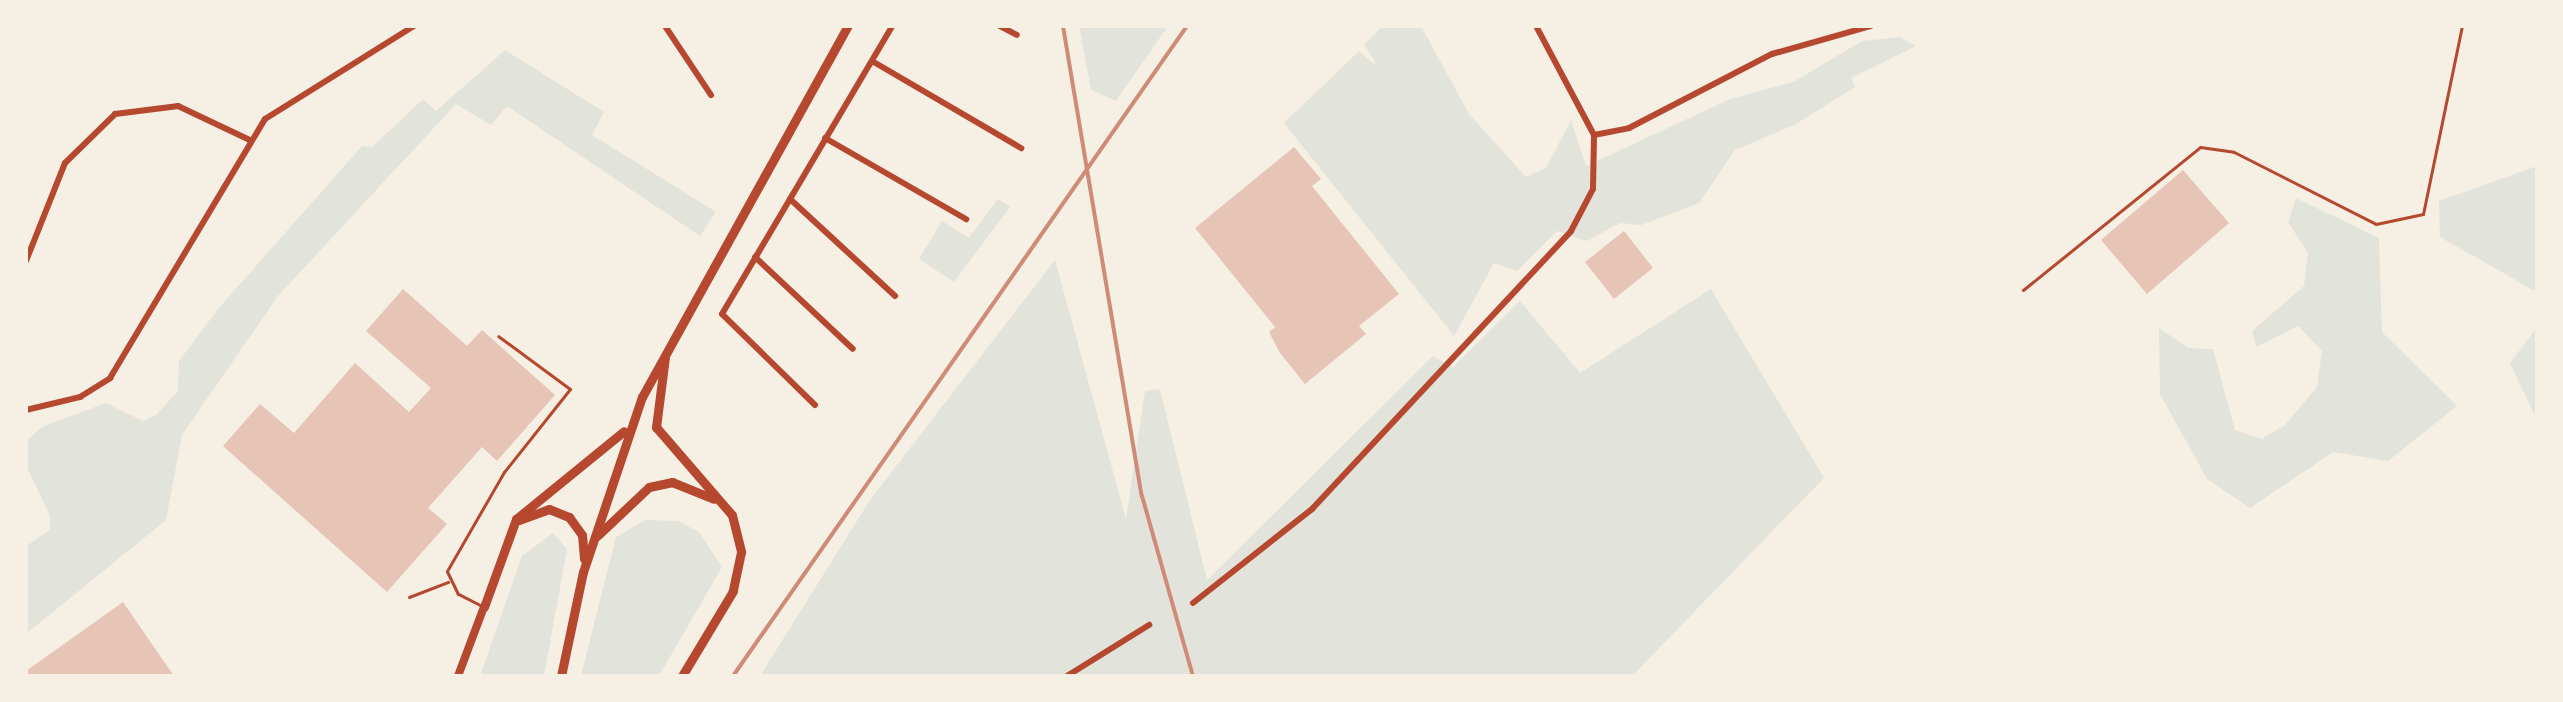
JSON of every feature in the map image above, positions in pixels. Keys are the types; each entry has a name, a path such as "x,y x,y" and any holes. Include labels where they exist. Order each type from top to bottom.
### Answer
{"main road":[{"path":"561,676 583,572 631,422 669,338 848,26"},
{"path":"669,338 656,427 723,503 739,532 739,572 682,676"},
{"path":"484,607 509,531 537,495 596,460 631,422"},
{"path":"591,545 649,487 672,482 723,503"},
{"path":"509,531 534,511 569,517 582,535 583,572"}],"street":[{"path":"26,410 80,397 110,378 250,140 278,109 414,26"},
{"path":"665,26 711,95"},
{"path":"815,405 723,321 755,257 892,26"},
{"path":"1000,26 1017,35"},
{"path":"1193,603 1312,509 1571,231 1593,189 1594,135 1536,26"},
{"path":"1594,135 1629,128 1772,54 1871,26"},
{"path":"872,61 1021,148"},
{"path":"26,261 65,163 115,114 178,106 250,140"},
{"path":"825,138 966,219"},
{"path":"790,199 895,296"},
{"path":"755,257 853,349"},
{"path":"458,676 484,607"},
{"path":"1067,676 1149,625"}],"lane":[{"path":"2023,290 2200,147 2234,152 2376,224 2423,214 2462,26"},
{"path":"448,582 447,571 504,472 570,389 498,336"},
{"path":"409,597 448,582"},
{"path":"448,582 484,607"}],"shaded area":[{"path":"1079,26 1168,26 1116,101 1091,90"},
{"path":"1383,26 1421,26 1469,114 1526,177 1546,168 1571,120 1586,166 1730,99 1793,82 1862,41 1900,37 1916,46 1851,78 1855,87 1794,125 1735,150 1699,203 1641,225 1620,223 1587,241 1557,231 1517,271 1494,263 1454,336 1284,123 1359,51 1378,67 1364,44"},
{"path":"505,50 604,112 592,135 716,212 700,236 507,106 491,125 456,104 278,296 182,435 166,520 26,634 26,546 50,530 50,516 26,465 26,441 42,427 106,403 143,421 156,415 178,391 179,361 218,309 362,146 372,147 423,99 436,111"},
{"path":"2537,166 2537,292 2440,237 2439,201"},
{"path":"2296,198 2379,238 2382,332 2457,406 2388,461 2333,452 2250,508 2207,479 2160,394 2159,328 2188,348 2213,349 2235,430 2262,439 2285,425 2317,387 2322,351 2298,326 2256,347 2252,331 2304,286 2308,253 2288,222"},
{"path":"998,199 1010,207 954,282 919,259 942,221 969,238"},
{"path":"1055,260 1126,519 1145,391 1160,389 1207,580 1433,356 1453,367 1520,301 1580,373 1711,289 1824,478 1632,676 760,676 870,500"},
{"path":"2537,327 2537,420 2510,363"},
{"path":"645,520 678,521 699,532 722,567 659,676 581,676 616,537"},
{"path":"553,533 567,549 544,676 480,676 522,556"}],"building":[{"path":"1294,147 1321,179 1312,186 1399,294 1359,326 1366,334 1305,384 1280,353 1269,332 1275,327 1195,228"},
{"path":"2183,170 2229,223 2147,294 2101,240"},
{"path":"1624,231 1653,268 1614,299 1585,262"},
{"path":"403,289 467,346 482,330 555,395 497,461 482,447 428,508 447,524 387,592 223,446 260,404 294,433 355,363 409,412 431,388 366,331"},
{"path":"123,602 174,676 26,676 26,671"}],"railway":[{"path":"1063,26 1142,496 1193,676"},
{"path":"733,676 1187,26"}]}
